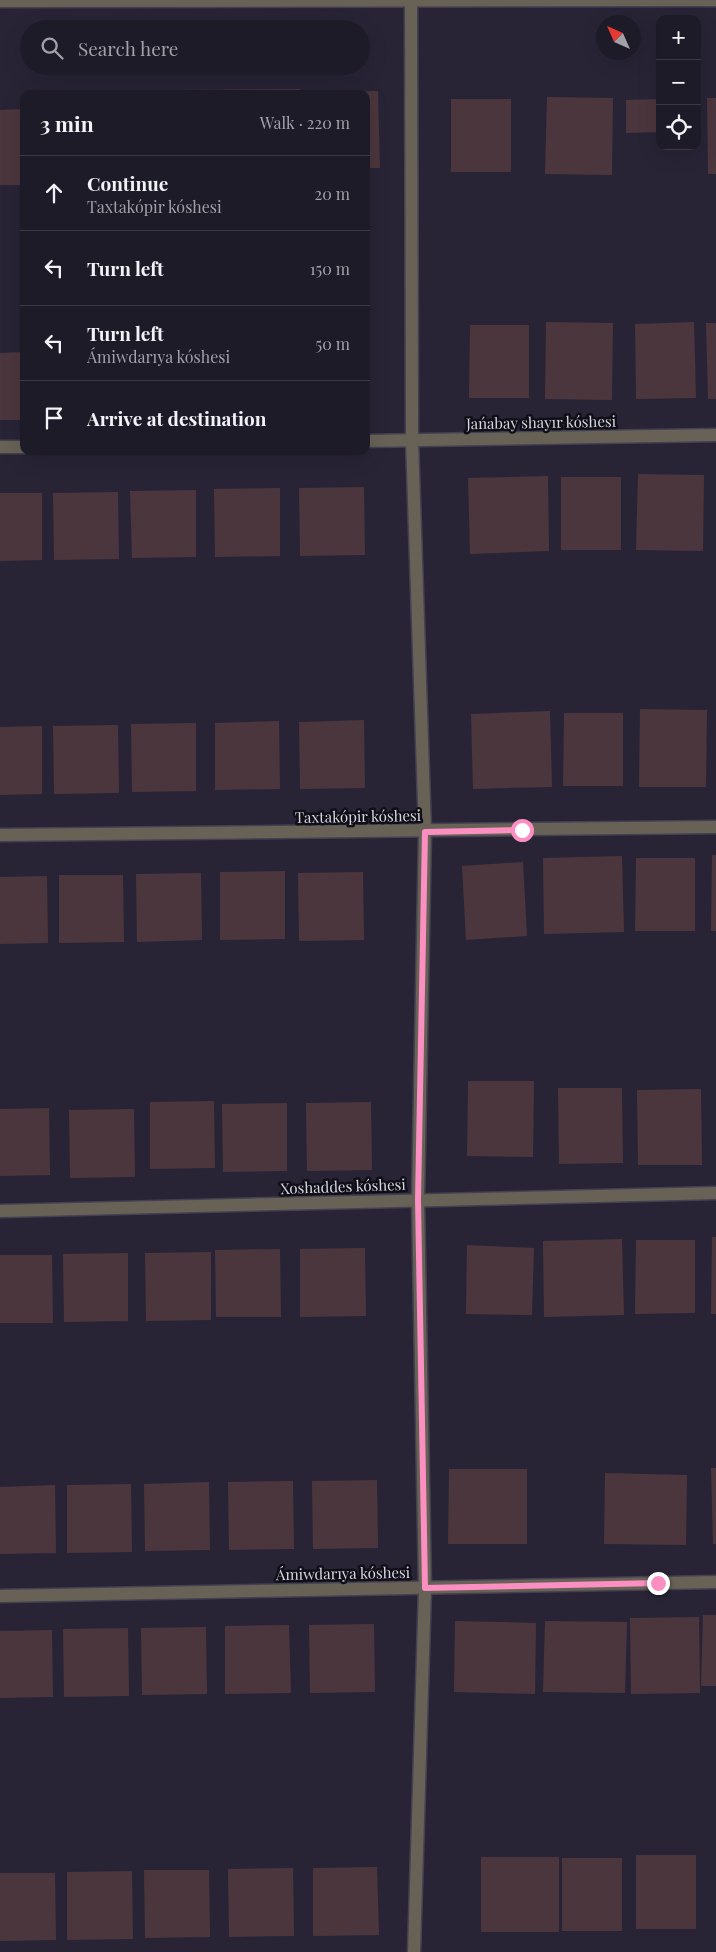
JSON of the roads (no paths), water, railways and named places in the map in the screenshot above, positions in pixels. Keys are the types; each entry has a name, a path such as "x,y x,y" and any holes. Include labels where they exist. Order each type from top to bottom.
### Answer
{"street":[{"path":"0,1 411,2 716,0"},
{"path":"411,2 412,440 425,832 418,1200 425,1588 414,1952"},
{"name":"Jańabay shayır kóshesi","path":"370,441 716,435"},
{"path":"0,448 20,447"},
{"name":"Taxtakópir kóshesi","path":"0,835 425,832 716,827"},
{"name":"Xoshaddes kóshesi","path":"0,1211 716,1193"},
{"name":"Ámiwdarıya kóshesi","path":"0,1596 716,1582"}]}
